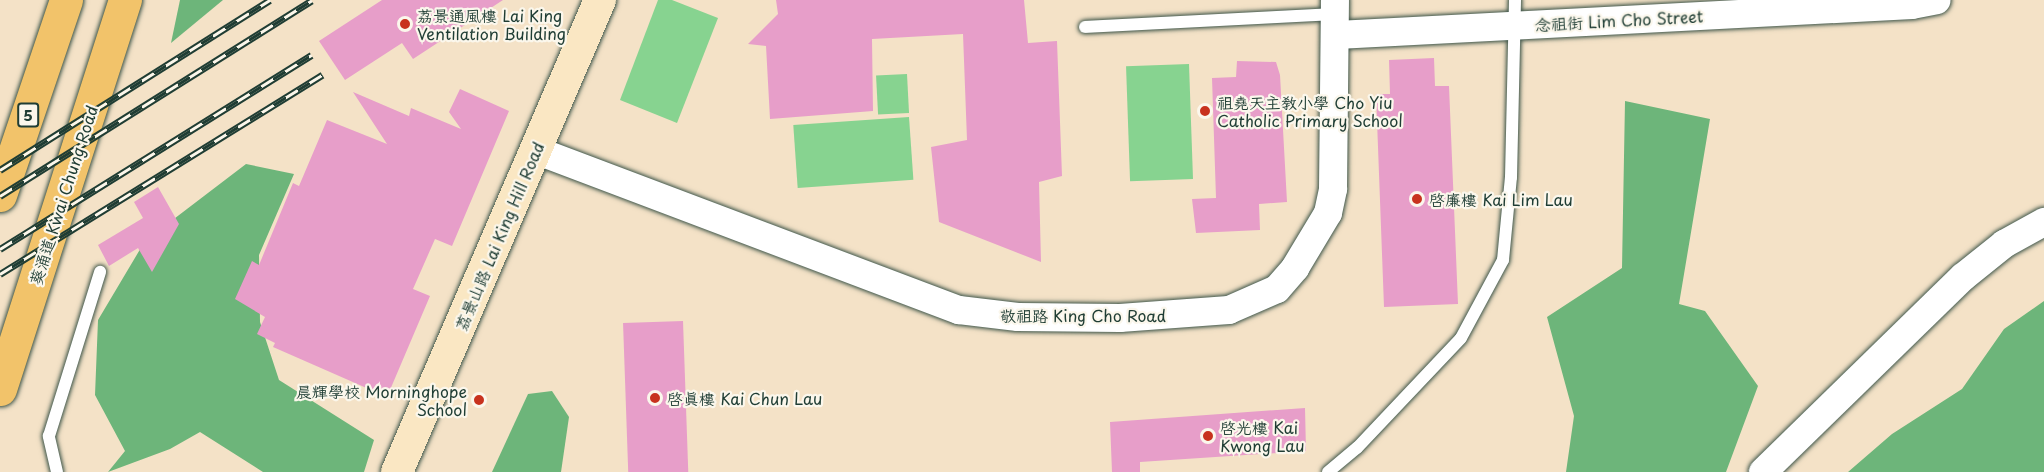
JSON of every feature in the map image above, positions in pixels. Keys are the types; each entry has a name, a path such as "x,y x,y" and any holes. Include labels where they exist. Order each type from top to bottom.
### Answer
{"highway":[{"name":"5","path":"0,195 66,0"},
{"name":"葵涌道 Kwai Chung Road","path":"0,389 125,0"}],"main road":[{"name":"荔景山路 Lai King Hill Road","path":"397,472 600,0"}],"street":[{"name":"念祖街 Lim Cho Street","path":"1336,16 1937,0"},
{"name":"敬祖路 King Cho Road","path":"536,150 959,310 1018,317 1120,318 1230,309 1245,306 1277,289 1295,268 1328,213 1333,189 1336,16"},
{"path":"1763,472 1963,277 2004,244 2044,222"}],"lane":[{"path":"1328,472 1357,448 1461,338 1503,260 1511,177 1516,13"},
{"path":"1085,27 1336,16"},
{"path":"57,472 49,436 100,272"}],"green space":[{"path":"180,0 223,0 171,43"},
{"path":"658,0 672,0 718,18 677,123 620,100"},
{"path":"1189,64 1193,179 1130,181 1126,66"},
{"path":"907,74 909,113 878,115 876,76"},
{"path":"1625,101 1710,119 1679,304 1705,311 1758,386 1726,472 1566,472 1574,416 1547,317 1622,268"},
{"path":"909,117 913,180 798,188 793,125"},
{"path":"246,164 294,174 259,255 260,322 279,380 374,440 364,472 263,472 200,432 170,449 108,472 125,451 95,395 98,320 145,241"},
{"path":"2044,301 2044,472 1848,472 1892,434 1962,389 2004,329"},
{"path":"552,391 569,417 561,472 492,472 528,394"}],"building":[{"name":"荔景通風樓 Lai King Ventilation Building","path":"382,0 503,0 413,59 402,43 345,80 319,41"},
{"path":"776,0 1024,0 1028,43 1057,41 1062,176 1039,182 1041,262 939,222 931,147 967,140 963,34 872,39 873,111 770,119 766,46 748,44 778,14"},
{"name":"啓廉樓 Kai Lim Lau","path":"1434,58 1435,86 1449,86 1458,304 1384,307 1376,94 1390,94 1389,60"},
{"path":"1237,61 1276,62 1280,75 1287,202 1259,204 1260,230 1196,233 1192,199 1216,198 1212,78 1236,77"},
{"path":"460,89 509,111 452,246 435,239 413,289 430,296 387,397 273,347 275,343 257,334 265,317 235,299 252,261 259,265 293,183 299,186 327,120 387,144 353,92 409,116 411,108 461,129 449,112"},
{"path":"158,187 179,224 152,272 138,248 109,266 98,245 143,218 134,202"},
{"name":"啓真樓 Kai Chun Lau","path":"683,321 688,472 628,472 623,323"},
{"name":"啓光樓 Kai Kwong Lau","path":"1305,408 1306,451 1140,462 1140,472 1112,472 1110,422"}],"railway":[{"path":"0,170 270,0"},
{"path":"0,196 312,0"},
{"path":"0,249 312,55"},
{"path":"0,274 322,75"}],"place":[{"name":"荔景通風樓 Lai King Ventilation Building","path":"405,24"},
{"name":"祖堯天主教小學 Cho Yiu Catholic Primary School","path":"1205,111"},
{"name":"啓廉樓 Kai Lim Lau","path":"1417,199"},
{"name":"啓真樓 Kai Chun Lau","path":"655,398"},
{"name":"晨輝學校 Morninghope School","path":"479,400"},
{"name":"啓光樓 Kai Kwong Lau","path":"1208,436"}]}
